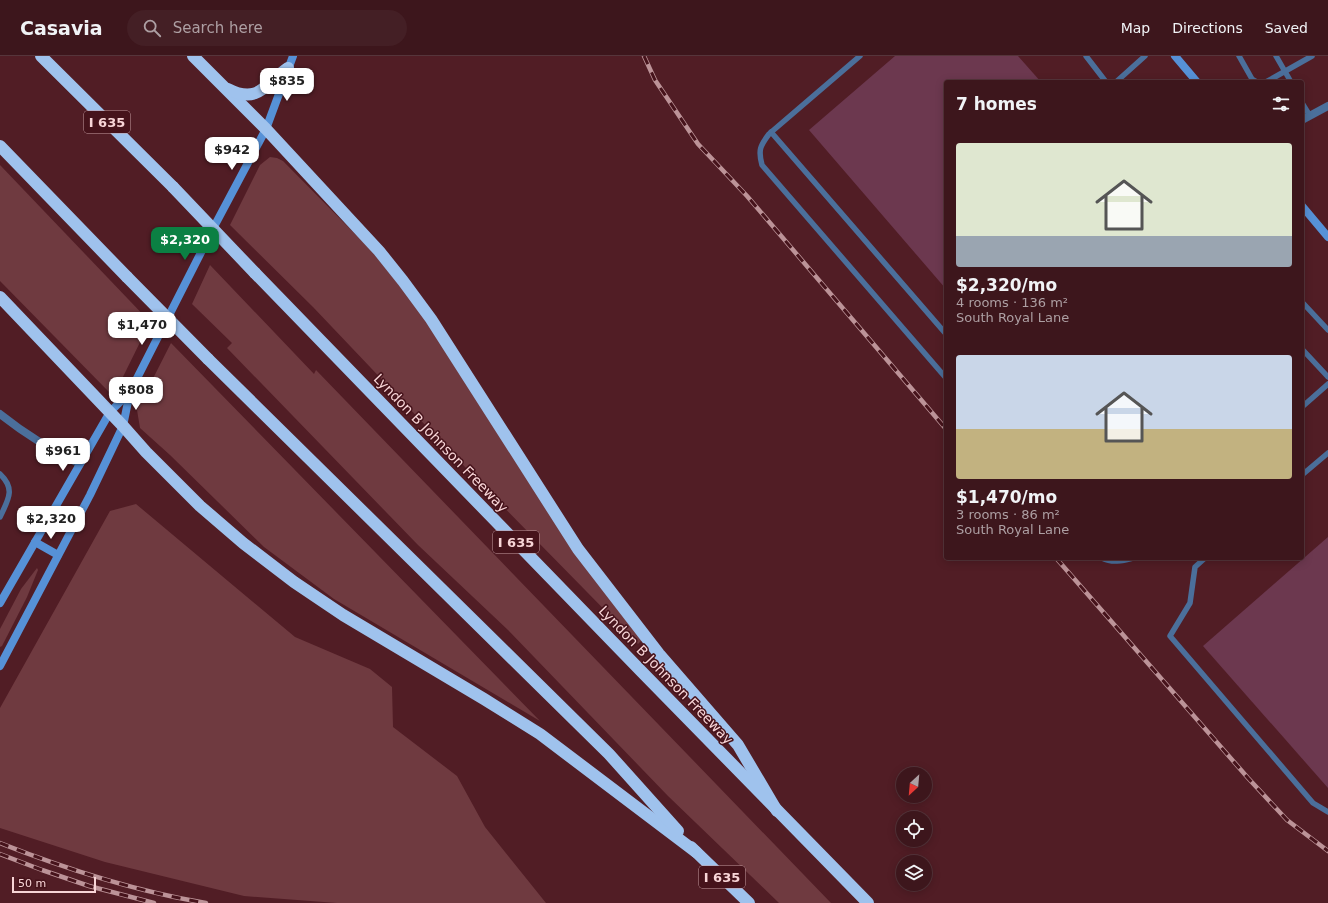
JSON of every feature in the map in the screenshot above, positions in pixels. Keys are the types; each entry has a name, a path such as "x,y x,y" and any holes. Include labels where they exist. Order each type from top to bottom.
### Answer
{"highway":[{"name":"Lyndon B Johnson Freeway","path":"41,56 173,188 868,903"},
{"path":"193,56 266,129 379,251 403,280 435,325 578,549 659,654 738,746 777,811"},
{"path":"220,84 239,94 249,95 262,90 279,74 288,68"},
{"name":"I 635","path":"0,146 208,359 609,754 696,852 749,903"},
{"path":"0,297 110,412 146,452 200,506 242,543 294,582 343,615 540,734 696,852"}],"main road":[{"path":"0,666 90,495 123,426 130,392 216,223 266,129 293,56"},
{"path":"1175,56 1195,80"},
{"path":"1304,211 1328,235"},
{"path":"0,603 110,412 130,392"},
{"path":"35,542 58,555"}],"street":[{"path":"1306,118 1328,106"},
{"path":"0,414 13,425 47,448 80,464"}],"lane":[{"path":"860,56 771,132 762,143 759,154 762,165 944,376"},
{"path":"1086,56 1104,80"},
{"path":"1118,80 1145,56"},
{"path":"1239,56 1254,80"},
{"path":"1276,56 1290,80"},
{"path":"1269,80 1312,56"},
{"path":"771,132 944,332"},
{"path":"1304,304 1328,330"},
{"path":"1304,351 1328,377"},
{"path":"1304,405 1328,384"},
{"path":"1304,473 1328,453"},
{"path":"0,474 9,488 10,496 0,517"},
{"path":"1106,560 1121,562 1127,560"},
{"path":"1203,560 1195,567 1190,603 1170,636 1313,804 1328,812"}],"shaded area":[{"path":"270,157 283,161 367,246 414,303 642,640 638,644 485,488 313,307 230,225 260,165"},
{"path":"0,165 150,322 116,391 109,392 0,281"},
{"path":"210,265 314,374 316,370 831,903 779,903 668,796 508,630 418,545 227,348 232,343 192,304"},
{"path":"171,343 540,721 334,599 264,547 170,455 140,428 137,410"},
{"path":"136,504 295,637 370,669 392,687 393,727 457,776 485,827 546,903 337,903 244,896 105,862 0,828 0,708 110,511"},
{"path":"37,568 38,570 27,597 2,646 0,647 0,629 21,589"}],"building":[{"path":"895,56 1018,56 1039,80 944,80 944,287 809,130"},
{"path":"1328,537 1328,788 1203,646 1302,560 1304,560 1304,558"}],"railway":[{"path":"644,56 655,80 698,144 747,196 944,427"},
{"path":"1058,560 1248,778 1287,820 1328,851"},
{"path":"0,843 50,862 127,886 206,903"},
{"path":"0,854 89,886 154,903"}]}
